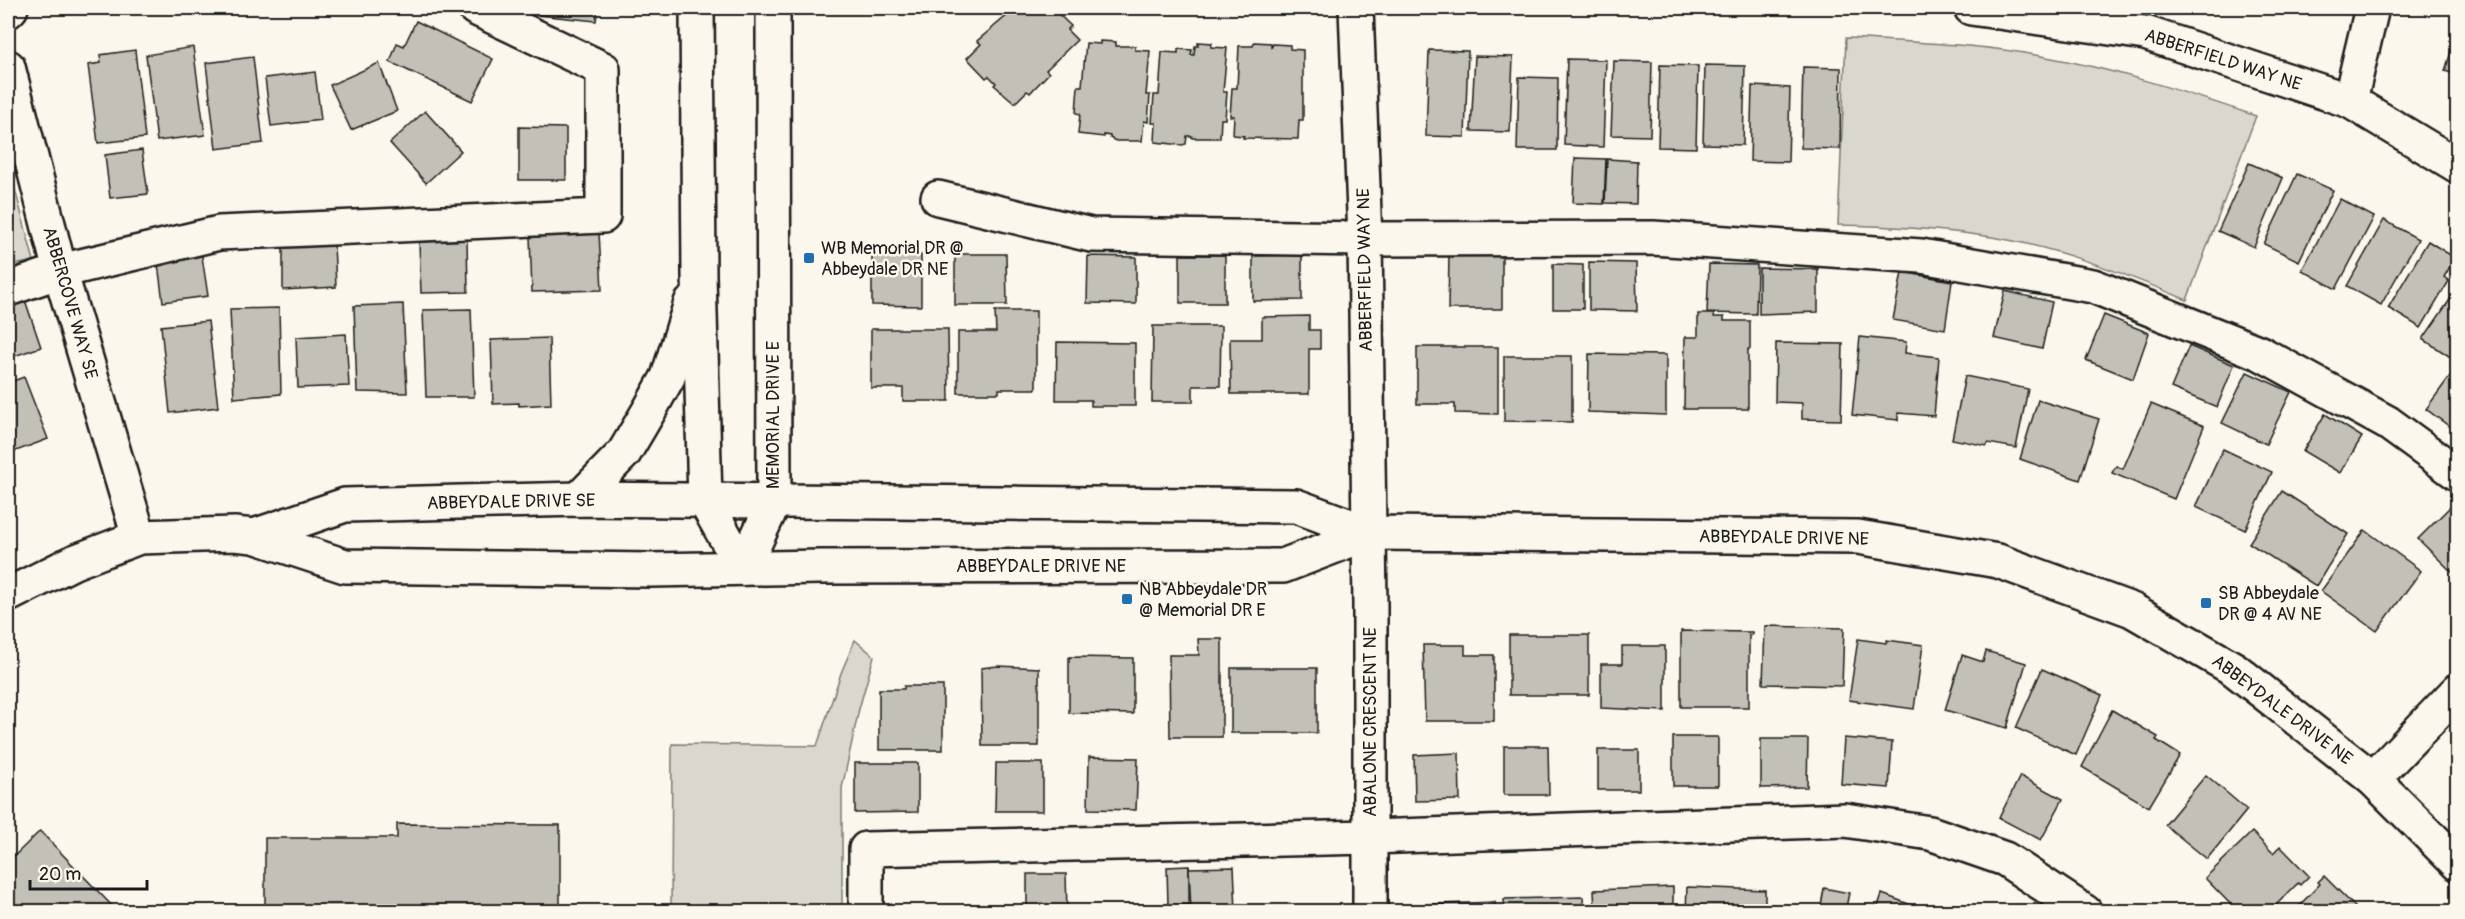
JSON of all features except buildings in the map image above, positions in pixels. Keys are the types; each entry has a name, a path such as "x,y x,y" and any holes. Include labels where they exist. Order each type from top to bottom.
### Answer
{"street":[{"path":"8,11 11,8"},
{"path":"8,289 60,271 219,233 603,216 603,69 475,8"},
{"path":"697,8 699,275 705,501 742,568"},
{"name":"MEMORIAL DRIVE E","path":"742,568 774,502 773,8"},
{"name":"ABBERFIELD WAY NE","path":"1356,8 1365,239 1369,533"},
{"name":"ABBERFIELD WAY NE","path":"1971,8 2145,20 2350,101 2457,166"},
{"path":"2350,101 2372,8"},
{"name":"ABBERCOVE WAY SE","path":"8,67 60,271 139,537"},
{"path":"938,198 1091,235 1365,239 1665,239 1921,256 2093,286 2260,353 2388,423 2457,474"},
{"path":"579,499 624,453 668,377 699,275"},
{"name":"ABBEYDALE DRIVE SE","path":"254,536 345,505 579,499 774,502"},
{"name":"ABBEYDALE DRIVE NE","path":"774,502 1296,506 1369,533 1858,537 1998,561 2132,610 2234,669 2373,778 2457,864"},
{"name":"ABBEYDALE DRIVE NE","path":"742,568 1283,566 1369,533"},
{"name":"ABALONE CRESCENT NE","path":"1369,533 1370,912"},
{"name":"ABBEYDALE DRIVE SE","path":"8,595 74,562 139,537 234,534 254,536 345,566 742,568"},
{"path":"2373,778 2457,690"},
{"path":"866,912 866,849 1370,837 1845,820 1930,833 2005,859 2085,912"}],"shaded area":[{"path":"1846,38 1968,46 2069,61 2123,74 2256,116 2187,300 2088,262 2037,246 1930,230 1838,225"},
{"path":"8,163 34,261 8,266"},
{"path":"855,640 874,656 859,709 842,788 842,911 671,911 672,744 817,746 841,673"}],"place":[{"name":"WB Memorial DR @ Abbeydale DR NE","path":"809,258"},
{"name":"NB Abbeydale DR @ Memorial DR E","path":"1127,599"},
{"name":"SB Abbeydale DR @ 4 AV NE","path":"2206,603"}]}
